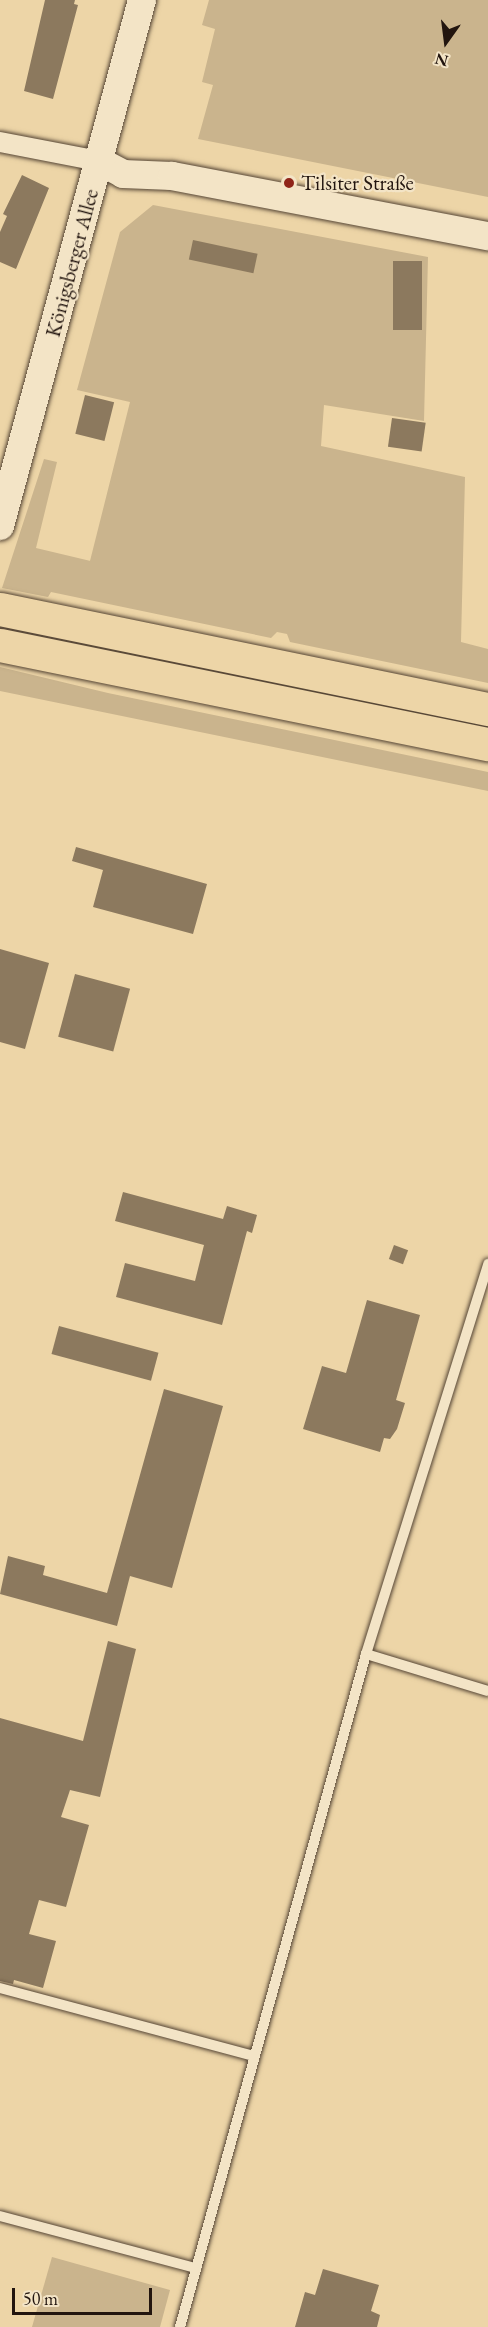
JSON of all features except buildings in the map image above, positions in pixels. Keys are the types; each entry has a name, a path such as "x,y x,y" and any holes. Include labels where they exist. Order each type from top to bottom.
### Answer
{"highway":[{"path":"2,609 488,709"},
{"path":"0,645 488,744"}],"street":[{"name":"Königsberger Allee","path":"0,526 142,0"},
{"path":"0,142 99,161 126,158 172,176 488,236"}],"lane":[{"path":"180,2327 366,1654 488,1264"},
{"path":"366,1654 488,1691"},
{"path":"0,1988 254,2056"},
{"path":"0,2216 196,2268"}],"shaded area":[{"path":"209,0 488,0 488,197 198,139 213,85 202,82 215,29 202,25"},
{"path":"153,205 428,257 424,421 324,405 321,446 465,477 461,642 488,649 488,683 290,642 287,634 277,632 271,638 51,592 48,597 2,588 44,459 57,462 36,548 90,561 130,402 77,390 120,232"},
{"path":"0,667 108,693 488,772 488,791 0,691"},
{"path":"52,2257 170,2290 160,2327 32,2327"}],"place":[{"name":"Tilsiter Straße","path":"289,183"}]}
